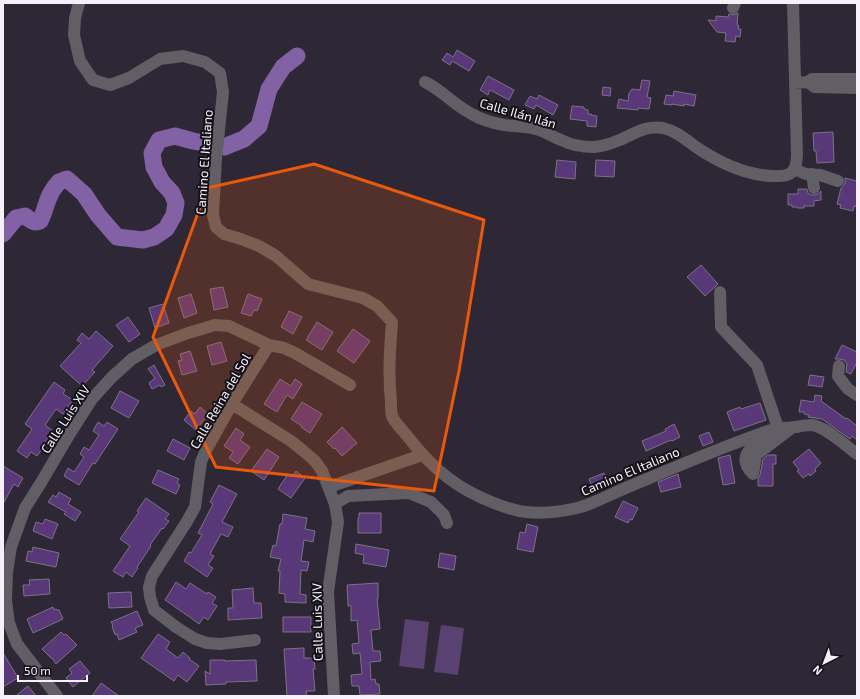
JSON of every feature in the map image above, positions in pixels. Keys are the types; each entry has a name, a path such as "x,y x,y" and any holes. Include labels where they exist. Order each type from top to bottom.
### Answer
{"street":[{"name":"Camino El Italiano","path":"79,3 74,18 74,35 80,61 93,80 110,85 130,78 160,59 183,56 205,62 220,73 223,92 216,158 213,215 216,227 224,234 259,246 276,256 308,284 363,298 377,306 392,322 389,364 393,417 422,455 444,476 457,485 484,499 512,510 553,512 575,509 598,502 624,488 687,461 774,430 812,425 833,435 857,454"},
{"path":"793,3 802,82 797,164 794,169 806,174 820,175 838,181"},
{"path":"802,82 812,78 857,79"},
{"name":"Calle Ilán Ilán","path":"425,82 432,85 458,106 479,118 503,125 525,126 551,134 562,141 575,145 589,147 604,145 618,141 644,129 661,128 671,130 679,134 712,157 738,169 760,175 784,176 790,174 794,169"},
{"path":"802,82 814,87 857,88"},
{"path":"812,174 814,188"},
{"path":"720,292 722,327 757,365 774,430 753,446 746,455 746,465 752,474 756,455 793,427"},
{"name":"Calle Luis XIV","path":"57,696 17,644 9,623 6,600 5,571 11,547 25,508 92,400 112,377 132,359 156,345 215,325 229,326 269,345 284,348 350,385"},
{"name":"Calle Reina del Sol","path":"255,640 220,644 207,643 195,639 154,610 149,587 152,576 195,507 198,494 201,462 206,450 232,404 269,345"},
{"path":"839,366 838,376 844,385 856,394"},
{"name":"Calle Luis XIV","path":"232,404 291,441 301,449 315,461 322,471 329,487 338,522 328,592 334,696"},
{"path":"329,487 422,455"},
{"path":"334,504 348,496 409,493 431,502 444,515 447,523"}],"highlighted area":[{"path":"314,164 484,220 459,371 434,491 216,467 153,337 207,188"}],"shaded area":[{"path":"405,619 429,622 424,669 399,666"},
{"path":"441,625 464,628 458,675 434,672"}],"building":[{"path":"738,13 737,25 739,26 738,29 741,29 740,37 736,36 735,42 725,41 726,33 717,32 708,20 716,21 716,16 728,17 729,14 734,15"},
{"path":"457,50 475,61 469,71 452,61 450,65 442,60 447,53 453,57"},
{"path":"488,76 514,90 509,100 490,90 488,95 480,90"},
{"path":"642,80 650,81 647,97 651,98 649,109 638,108 638,110 617,108 619,99 628,101 629,93 632,89 640,90"},
{"path":"603,87 611,88 610,96 602,95"},
{"path":"674,91 696,95 694,106 684,104 684,106 664,104 666,95 673,96"},
{"path":"539,95 558,105 553,115 536,105 534,109 525,105 530,96 537,99"},
{"path":"572,106 584,107 584,109 588,110 588,114 597,116 596,127 587,126 587,121 570,119"},
{"path":"833,132 834,162 817,163 816,151 814,151 813,133"},
{"path":"557,160 576,162 575,179 555,177"},
{"path":"596,160 615,161 614,177 595,176"},
{"path":"845,178 857,181 857,207 854,206 853,211 840,208 841,205 837,204 841,188 845,183"},
{"path":"798,189 807,189 808,193 811,195 818,194 821,191 821,200 814,201 814,206 804,206 804,208 797,208 792,207 792,205 788,205 788,194 798,194"},
{"path":"701,265 718,284 705,296 687,277"},
{"path":"223,287 228,307 214,310 210,289"},
{"path":"191,294 197,313 184,318 178,298"},
{"path":"248,294 262,299 257,311 254,310 251,316 241,313"},
{"path":"163,304 169,323 155,328 149,308"},
{"path":"289,311 302,317 293,334 281,327"},
{"path":"128,317 140,334 129,342 116,325"},
{"path":"317,322 333,332 322,350 306,340"},
{"path":"353,329 370,341 354,363 337,351"},
{"path":"96,331 113,346 92,370 95,372 82,386 60,366 81,343 77,340 82,333 89,339"},
{"path":"221,342 227,361 212,365 207,346"},
{"path":"842,345 857,352 857,362 851,374 846,372 847,364 844,360 835,359"},
{"path":"190,351 197,371 182,375 178,361 182,360 180,354"},
{"path":"154,365 165,385 161,387 160,385 152,389 149,383 155,378 148,369"},
{"path":"810,375 824,377 822,387 808,385"},
{"path":"280,379 291,386 295,379 302,384 293,399 287,395 277,412 264,404"},
{"path":"54,382 65,390 63,394 73,400 63,414 56,409 45,425 53,431 37,456 31,452 27,458 17,451 32,429 25,424"},
{"path":"120,391 139,401 129,418 111,408"},
{"path":"815,395 822,396 821,401 857,426 857,440 852,436 850,439 822,419 808,417 809,415 804,414 804,412 799,412 801,400 814,402"},
{"path":"302,402 322,414 310,433 291,419"},
{"path":"760,403 766,420 734,431 727,412 740,407 741,409"},
{"path":"200,407 208,414 196,430 184,420 191,411 195,414"},
{"path":"98,422 104,426 107,422 118,429 79,485 64,476 68,468 74,472 84,457 80,454 84,447 89,450 99,435 93,431"},
{"path":"674,424 680,437 646,451 642,441 666,431 665,429"},
{"path":"342,427 357,443 342,456 327,442"},
{"path":"236,428 244,434 240,440 250,447 238,464 229,458 233,452 224,446"},
{"path":"709,432 713,442 703,446 699,436"},
{"path":"173,439 190,448 184,460 167,451"},
{"path":"267,449 279,457 264,480 251,471"},
{"path":"809,449 821,463 815,469 816,471 810,476 809,474 803,478 797,471 799,470 793,462"},
{"path":"730,455 735,483 723,485 718,458"},
{"path":"768,455 776,455 776,464 773,464 773,486 758,486 758,479 763,459"},
{"path":"3,466 23,478 18,487 14,484 3,504"},
{"path":"158,470 179,479 177,483 180,485 176,494 152,483"},
{"path":"296,471 305,478 291,498 278,489 288,474 292,477"},
{"path":"604,473 608,483 594,491 589,479"},
{"path":"678,474 681,487 661,492 658,482"},
{"path":"219,485 237,494 222,522 233,527 228,537 221,534 210,554 214,556 208,565 213,568 207,577 184,561 189,552 191,553 202,535 198,533 213,504 210,502"},
{"path":"59,492 71,499 68,504 81,512 75,521 64,514 66,512 48,502 53,495 56,497"},
{"path":"146,498 169,514 165,519 169,521 150,545 151,546 132,577 126,572 123,577 113,571 130,546 120,539 139,512 137,511"},
{"path":"623,501 638,508 632,520 630,519 628,523 615,517"},
{"path":"359,513 381,513 381,533 358,533"},
{"path":"283,514 307,518 305,529 315,531 313,542 304,540 301,561 309,562 307,571 301,570 300,594 306,595 306,603 285,602 285,594 279,593 280,571 278,571 281,559 270,557 273,545 276,546"},
{"path":"45,519 58,524 52,539 33,531 36,522 43,524"},
{"path":"527,524 538,527 533,552 517,549 520,532 525,533"},
{"path":"356,544 389,550 386,567 363,563 364,555 355,553"},
{"path":"33,547 59,553 56,567 26,561 28,551 32,552"},
{"path":"440,553 456,556 454,570 438,567"},
{"path":"49,579 50,594 24,596 23,585 30,585 29,580"},
{"path":"176,582 186,589 190,583 207,594 208,592 216,597 212,603 217,606 208,620 204,617 199,624 165,600"},
{"path":"378,583 377,599 380,629 371,630 373,651 380,651 381,661 370,662 371,680 375,679 376,684 379,684 380,694 360,695 359,686 352,686 351,675 362,674 360,653 353,654 352,644 359,643 357,620 351,621 351,606 348,606 347,585"},
{"path":"253,588 254,603 261,603 262,618 228,620 228,608 233,608 232,590"},
{"path":"131,592 132,607 109,608 108,593"},
{"path":"53,607 54,610 59,610 63,619 33,633 27,619"},
{"path":"137,611 143,625 135,628 137,632 119,640 117,634 115,635 111,622"},
{"path":"283,617 311,617 311,632 283,632"},
{"path":"61,632 64,635 66,634 77,645 56,664 42,649"},
{"path":"158,634 170,642 166,649 178,658 183,652 190,658 189,659 199,666 187,682 178,675 174,681 141,658"},
{"path":"304,648 304,658 314,658 315,669 313,669 315,691 306,691 307,696 287,696 284,649"},
{"path":"3,653 18,678 3,687"},
{"path":"210,660 256,660 257,681 226,682 226,684 206,685 205,671 210,674"},
{"path":"80,661 90,673 73,687 66,678 72,673 69,669"},
{"path":"101,683 119,696 92,696"},
{"path":"28,686 36,696 16,696 25,688"}],"waterway":[{"path":"3,234 16,218 25,216 34,222 40,221 49,196 59,182 67,179 84,194 98,215 117,237 143,240 154,237 166,229 174,215 176,203 172,193 162,182 154,167 152,153 159,140 175,136 224,147 244,139 259,126 269,89 283,67 297,56"}]}
